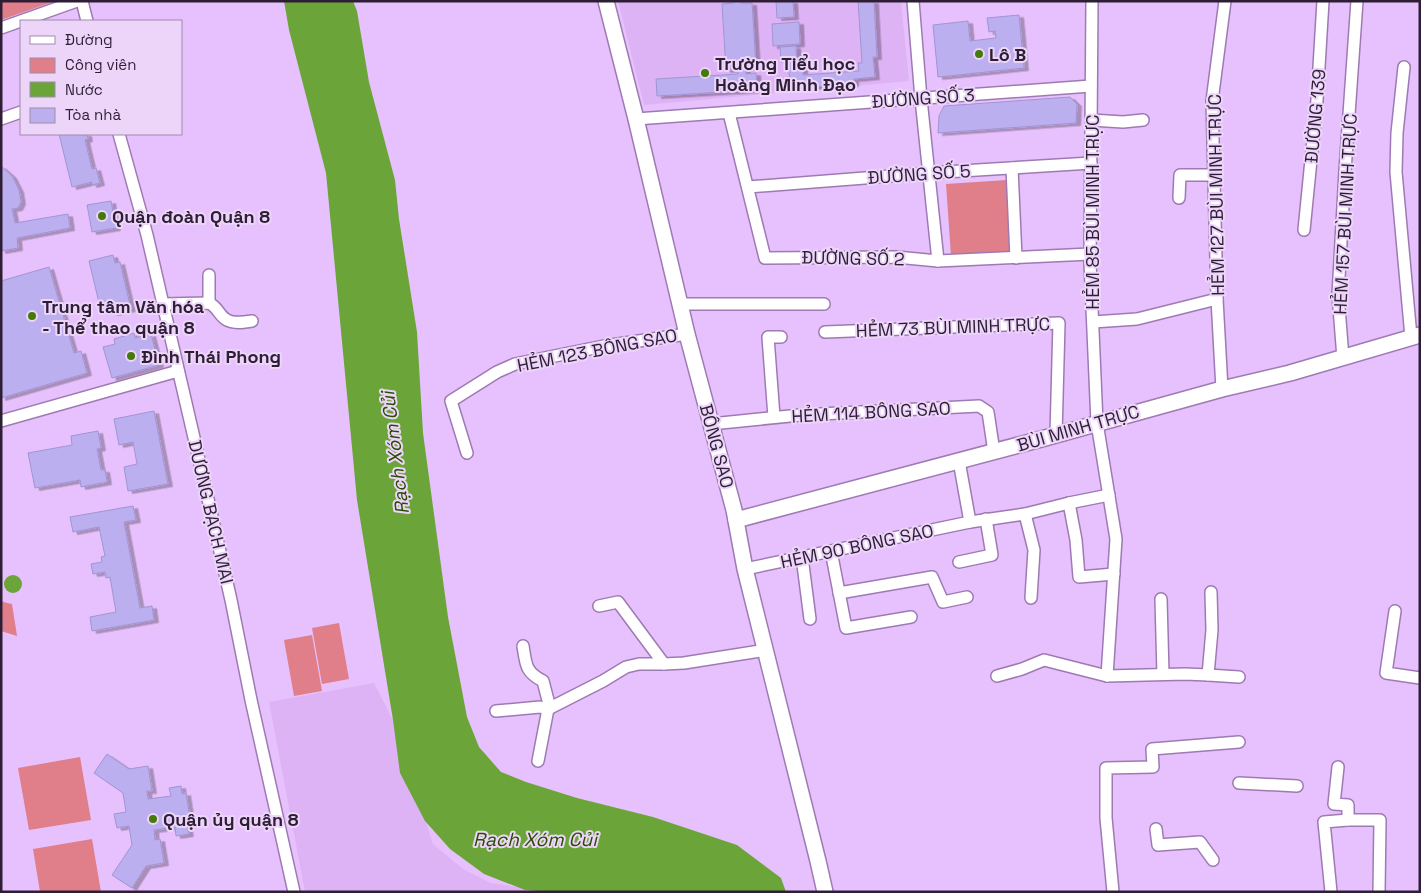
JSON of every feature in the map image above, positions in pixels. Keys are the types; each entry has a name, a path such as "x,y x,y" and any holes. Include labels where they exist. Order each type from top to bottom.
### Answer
{"street":[{"path":"24,20 77,1"},
{"path":"82,1 87,20"},
{"name":"BÔNG SAO","path":"606,1 686,334 736,520 745,569 825,892"},
{"path":"913,1 938,261"},
{"name":"HẺM 85 BÙI MINH TRỰC","path":"1092,1 1090,254 1097,423 1116,539 1107,676"},
{"name":"HẺM 127 BÙI MINH TRỰC","path":"1222,389 1217,299 1212,101 1225,1"},
{"name":"ĐƯỜNG 139","path":"1304,230 1317,100 1323,1"},
{"name":"HẺM 157 BÙI MINH TRỰC","path":"1343,358 1338,295 1357,1"},
{"path":"1,28 20,21"},
{"path":"1404,67 1397,133 1396,172 1416,336"},
{"name":"ĐƯỜNG SỐ 3","path":"636,120 1091,86"},
{"path":"1,119 20,112"},
{"name":"ĐƯỜNG SỐ 2","path":"729,113 765,258 896,257 938,261 1090,254"},
{"path":"1091,120 1123,122 1143,120"},
{"name":"DƯƠNG BẠCH MAI","path":"119,135 135,189 163,304 231,600 250,700 294,892"},
{"name":"ĐƯỜNG SỐ 5","path":"748,187 1091,163"},
{"path":"1012,168 1016,258"},
{"path":"1179,198 1180,175 1214,175"},
{"path":"209,275 209,303"},
{"path":"1093,322 1136,319 1217,299"},
{"path":"163,304 209,303 214,305 228,321 252,321"},
{"path":"680,304 824,304"},
{"name":"HẺM 73 BÙI MINH TRỰC","path":"825,332 1059,323 1056,435"},
{"name":"HẺM 123 BÔNG SAO","path":"467,453 451,401 497,372 515,364 604,346 686,334"},
{"name":"BÙI MINH TRỰC","path":"736,520 1222,389 1290,373 1416,336"},
{"path":"774,417 768,337 782,337"},
{"path":"1,421 178,371"},
{"name":"HẺM 114 BÔNG SAO","path":"711,424 800,415 979,406 988,412 994,452"},
{"path":"959,461 970,522"},
{"name":"HẺM 90 BÔNG SAO","path":"745,569 970,522 1025,514 1069,502 1109,495"},
{"path":"1069,502 1076,540 1079,577 1114,574"},
{"path":"1025,514 1034,550 1031,598"},
{"path":"959,562 992,555 986,520"},
{"path":"831,551 846,628 911,617"},
{"path":"802,557 810,619"},
{"path":"839,593 932,578 943,602 966,597"},
{"path":"1208,675 1212,630 1211,592"},
{"path":"1161,599 1163,674"},
{"path":"599,606 618,602 664,664"},
{"path":"1395,611 1386,673 1420,678"},
{"path":"524,646 525,662 529,672 542,681 549,709 538,761"},
{"path":"496,711 540,707 549,709 626,667 639,664 664,664 766,650"},
{"path":"996,676 1022,669 1044,660 1107,676 1185,674 1239,677"},
{"path":"1113,892 1106,818 1106,768 1153,767 1152,749 1239,742"},
{"path":"1338,767 1334,804 1348,805 1348,820"},
{"path":"1239,783 1297,786"},
{"path":"1331,892 1324,822 1380,820 1379,892"},
{"path":"1156,829 1158,845 1200,842 1213,860"}],"shaded area":[{"path":"618,1 901,1 909,81 644,105"},
{"path":"374,683 393,720 433,844 463,869 491,883 533,889 648,892 305,892 269,702"}],"green space":[{"path":"1,1 55,1 1,20"},
{"path":"1007,180 1011,252 951,256 946,184"},
{"path":"1,601 12,604 17,636 1,631"},
{"path":"339,623 349,679 322,684 312,628"},
{"path":"312,635 322,691 294,696 284,640"},
{"path":"80,757 91,820 29,830 18,768"},
{"path":"92,839 101,892 40,892 33,849"}],"water":[{"name":"Rạch Xóm Củi","path":"284,1 353,1 357,11 369,82 395,180 399,219 417,332 423,433 448,617 467,717 479,747 501,772 526,782 577,798 653,817 737,845 781,878 786,892 552,892 525,890 484,874 450,849 425,821 400,773 357,500 326,173 289,30"},
{"path":"13,575 19,578 22,584 19,590 13,593 7,590 4,584 7,578"}],"building":[{"path":"733,1 752,3 756,67 746,68 746,74 756,73 757,90 657,96 656,79 738,74 738,69 726,70 722,4 733,3"},
{"path":"776,1 793,1 794,17 777,18"},
{"path":"858,1 874,1 877,57 873,57 875,77 854,79 854,84 811,87 811,82 790,83 788,62 781,62 780,47 796,46 797,68 803,68 803,75 859,71 858,63 862,63"},
{"name":"Lô B","path":"1019,15 1024,68 938,77 933,25 968,21 970,41 996,38 995,31 989,32 987,18"},
{"path":"799,22 800,44 773,46 772,24"},
{"path":"1070,97 1077,104 1076,123 938,133 939,116 944,106"},
{"path":"59,135 87,135 88,139 85,140 92,169 96,168 100,183 92,185 92,182 72,187"},
{"path":"1,166 12,176 19,190 21,202 18,208 12,209 15,223 68,214 70,228 17,238 18,248 1,251"},
{"name":"Quận đoàn Quận 8","path":"111,201 116,228 92,232 87,205"},
{"path":"113,255 115,263 120,262 131,309 113,313 112,308 101,311 89,261"},
{"name":"Trung tâm Văn hóa - Thể thao quận 8","path":"49,267 74,353 81,351 87,373 1,398 1,281"},
{"name":"Đình Thái Phong","path":"134,333 135,338 151,334 159,365 112,378 103,347 115,344 114,339"},
{"path":"154,411 168,484 128,491 124,467 137,464 133,442 119,445 114,419"},
{"path":"98,431 101,448 97,449 101,470 105,470 107,482 81,487 80,480 35,488 28,453 72,445 71,436"},
{"path":"133,506 136,520 124,522 140,608 152,606 154,620 92,631 90,617 116,612 110,577 106,578 105,572 93,574 91,564 102,562 101,557 105,556 99,527 73,532 70,517"},
{"name":"Quận ủy quận 8","path":"107,754 129,769 148,766 152,791 147,791 148,799 171,796 169,788 181,786 182,794 186,793 191,825 187,825 189,834 176,836 175,827 154,830 155,840 160,839 164,863 146,866 132,888 112,875 132,845 129,826 117,828 114,814 126,812 123,793 94,773"}],"place":[{"name":"Lô B","path":"979,54"},
{"name":"Trường Tiểu học Hoàng Minh Đạo","path":"705,73"},
{"name":"Quận đoàn Quận 8","path":"102,216"},
{"name":"Trung tâm Văn hóa - Thể thao quận 8","path":"32,316"},
{"name":"Đình Thái Phong","path":"131,356"},
{"name":"Quận ủy quận 8","path":"153,819"}]}
